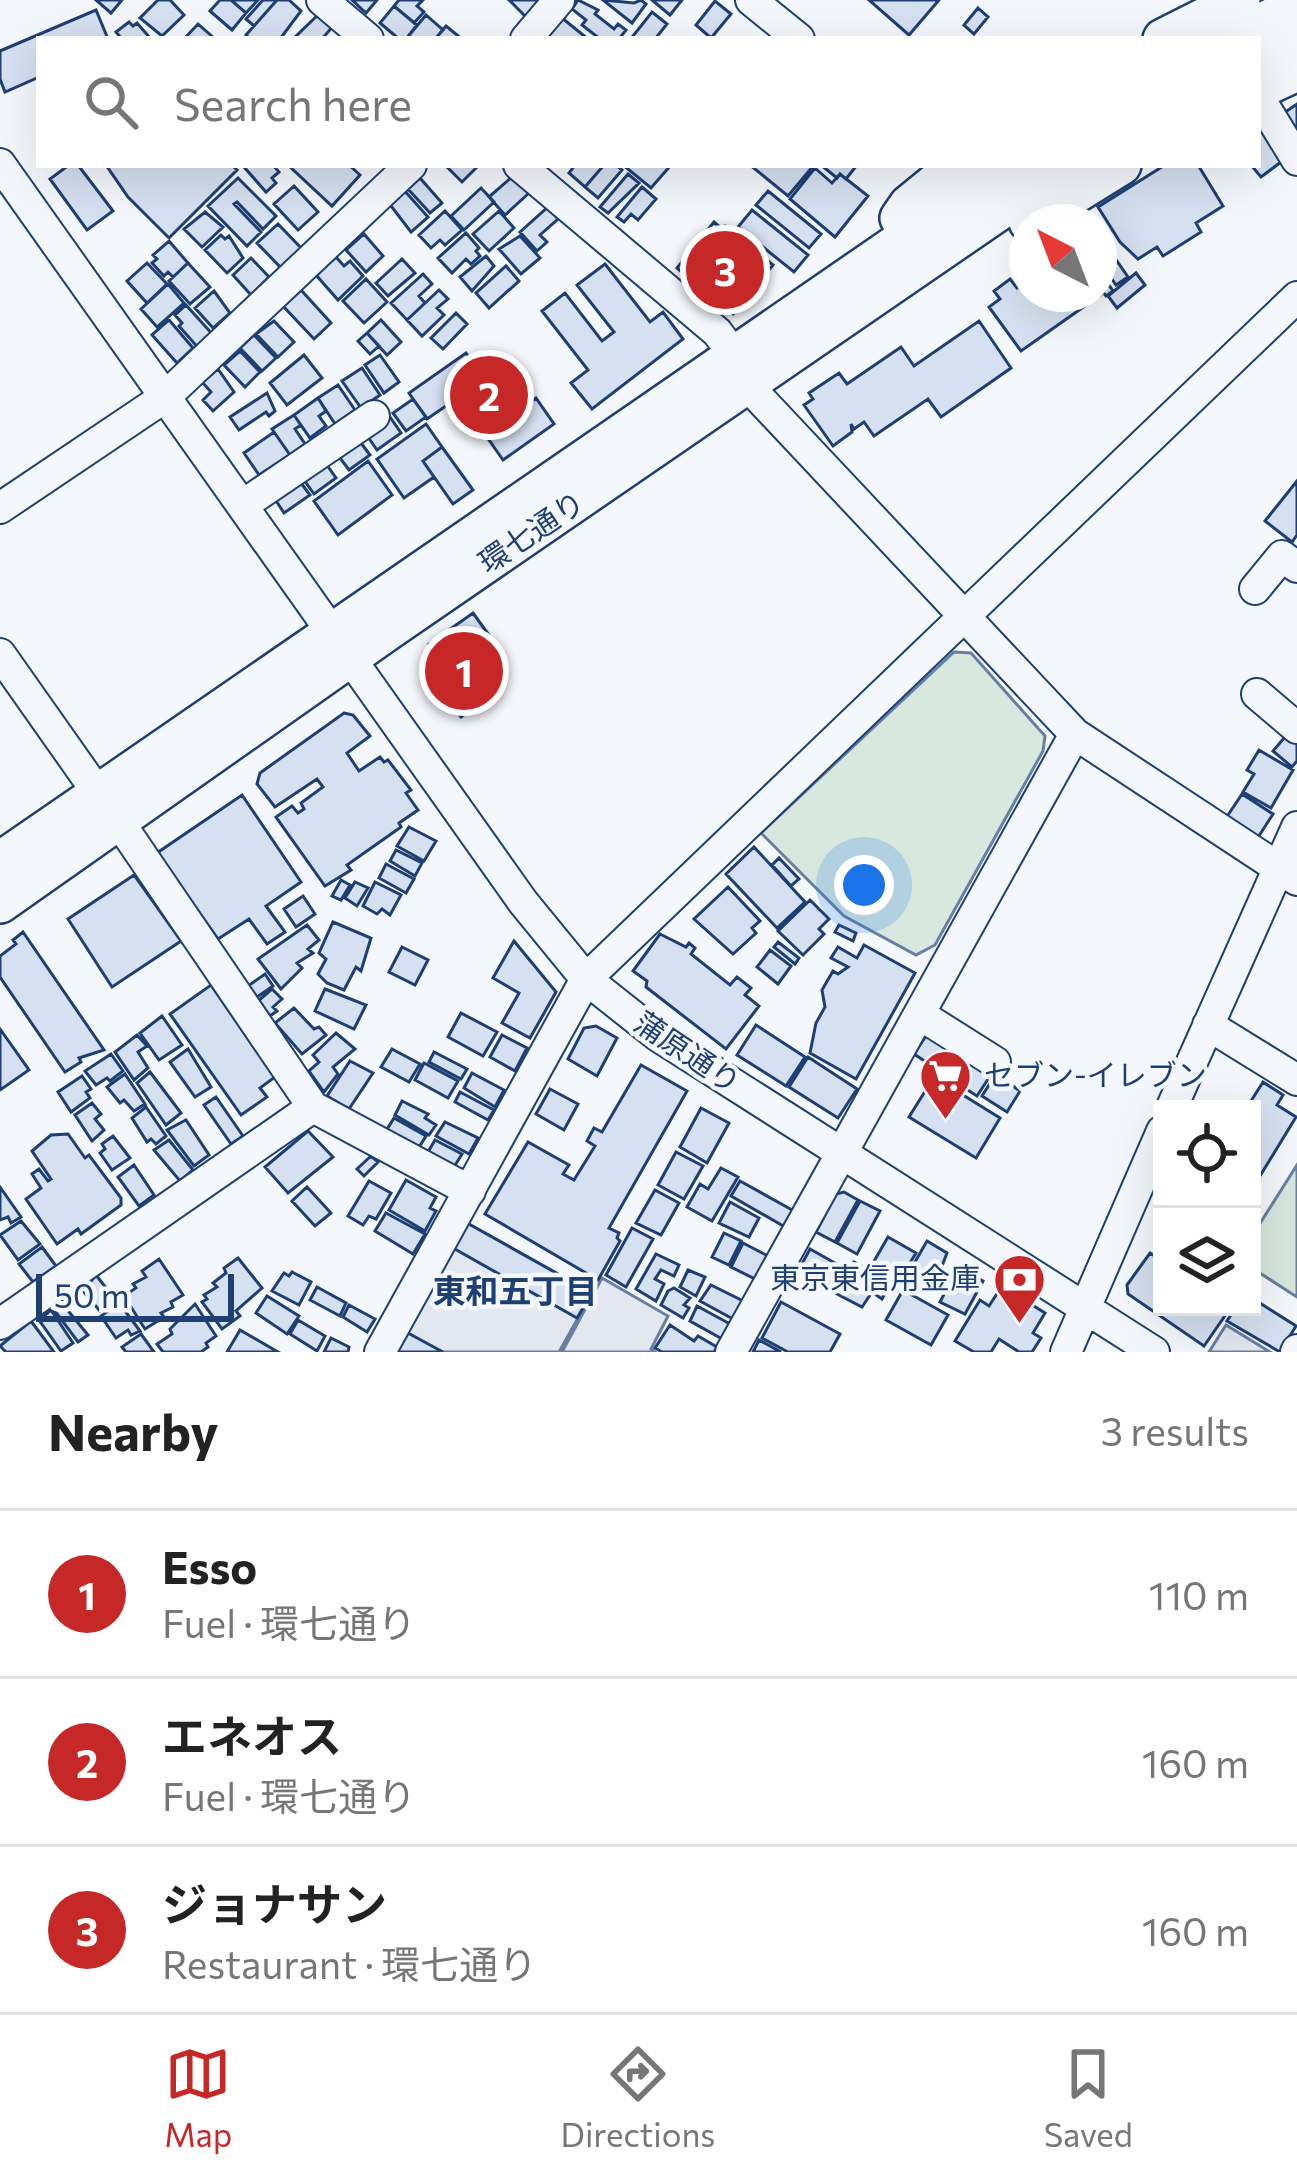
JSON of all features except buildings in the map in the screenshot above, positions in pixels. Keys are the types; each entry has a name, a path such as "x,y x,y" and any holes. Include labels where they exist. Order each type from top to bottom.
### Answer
{"main road":[{"path":"1169,36 1217,13 1297,6"},
{"path":"1261,55 1297,38"},
{"path":"1261,91 1297,71"},
{"path":"879,275 909,205 950,168"},
{"name":"環七通り","path":"879,275 1008,168"},
{"path":"1058,204 1116,168"},
{"name":"環七通り","path":"0,903 108,807 879,275 1059,169"},
{"path":"879,275 981,249 1009,234"},
{"name":"環七通り","path":"0,862 108,807"}],"street":[{"path":"322,0 364,36"},
{"path":"529,36 559,0"},
{"path":"752,0 795,36"},
{"path":"1261,98 1297,160"},
{"name":"蒲原通り","path":"0,164 523,902 586,979 658,1036 1154,1352"},
{"path":"0,508 165,397 407,168"},
{"path":"523,168 717,332 741,370 1075,734 1287,873 1291,902 1297,905"},
{"path":"380,1352 586,979 1297,297"},
{"path":"243,505 374,416"},
{"path":"1255,589 1282,556 1297,567"},
{"path":"0,654 313,1107 470,1190"},
{"path":"1257,694 1297,728"},
{"path":"731,1352 1075,734"},
{"path":"1176,1100 1208,1025 1287,873 1297,827"},
{"path":"919,1014 995,1062"},
{"path":"1208,1025 1297,1080"},
{"path":"0,1324 313,1107"},
{"path":"1066,1352 1153,1152"}],"shaded area":[{"path":"954,652 971,653 1045,736 1043,751 935,945 916,955 844,916 761,833"},
{"path":"1297,1165 1297,1297 1261,1274 1261,1222"},
{"path":"467,1223 592,1293 559,1352 397,1352"},
{"path":"602,1278 668,1316 651,1349 655,1352 562,1352"},
{"path":"1226,1325 1270,1352 1209,1352"}],"place":[{"name":"ジョナサン","path":"725,270"},
{"name":"エネオス","path":"489,395"},
{"name":"Esso","path":"464,671"},
{"name":"セブン-イレブン","path":"945,1122"},
{"name":"東京東信用金庫","path":"1019,1325"}],"district":[{"name":"東和五丁目","path":"515,1291"}]}
